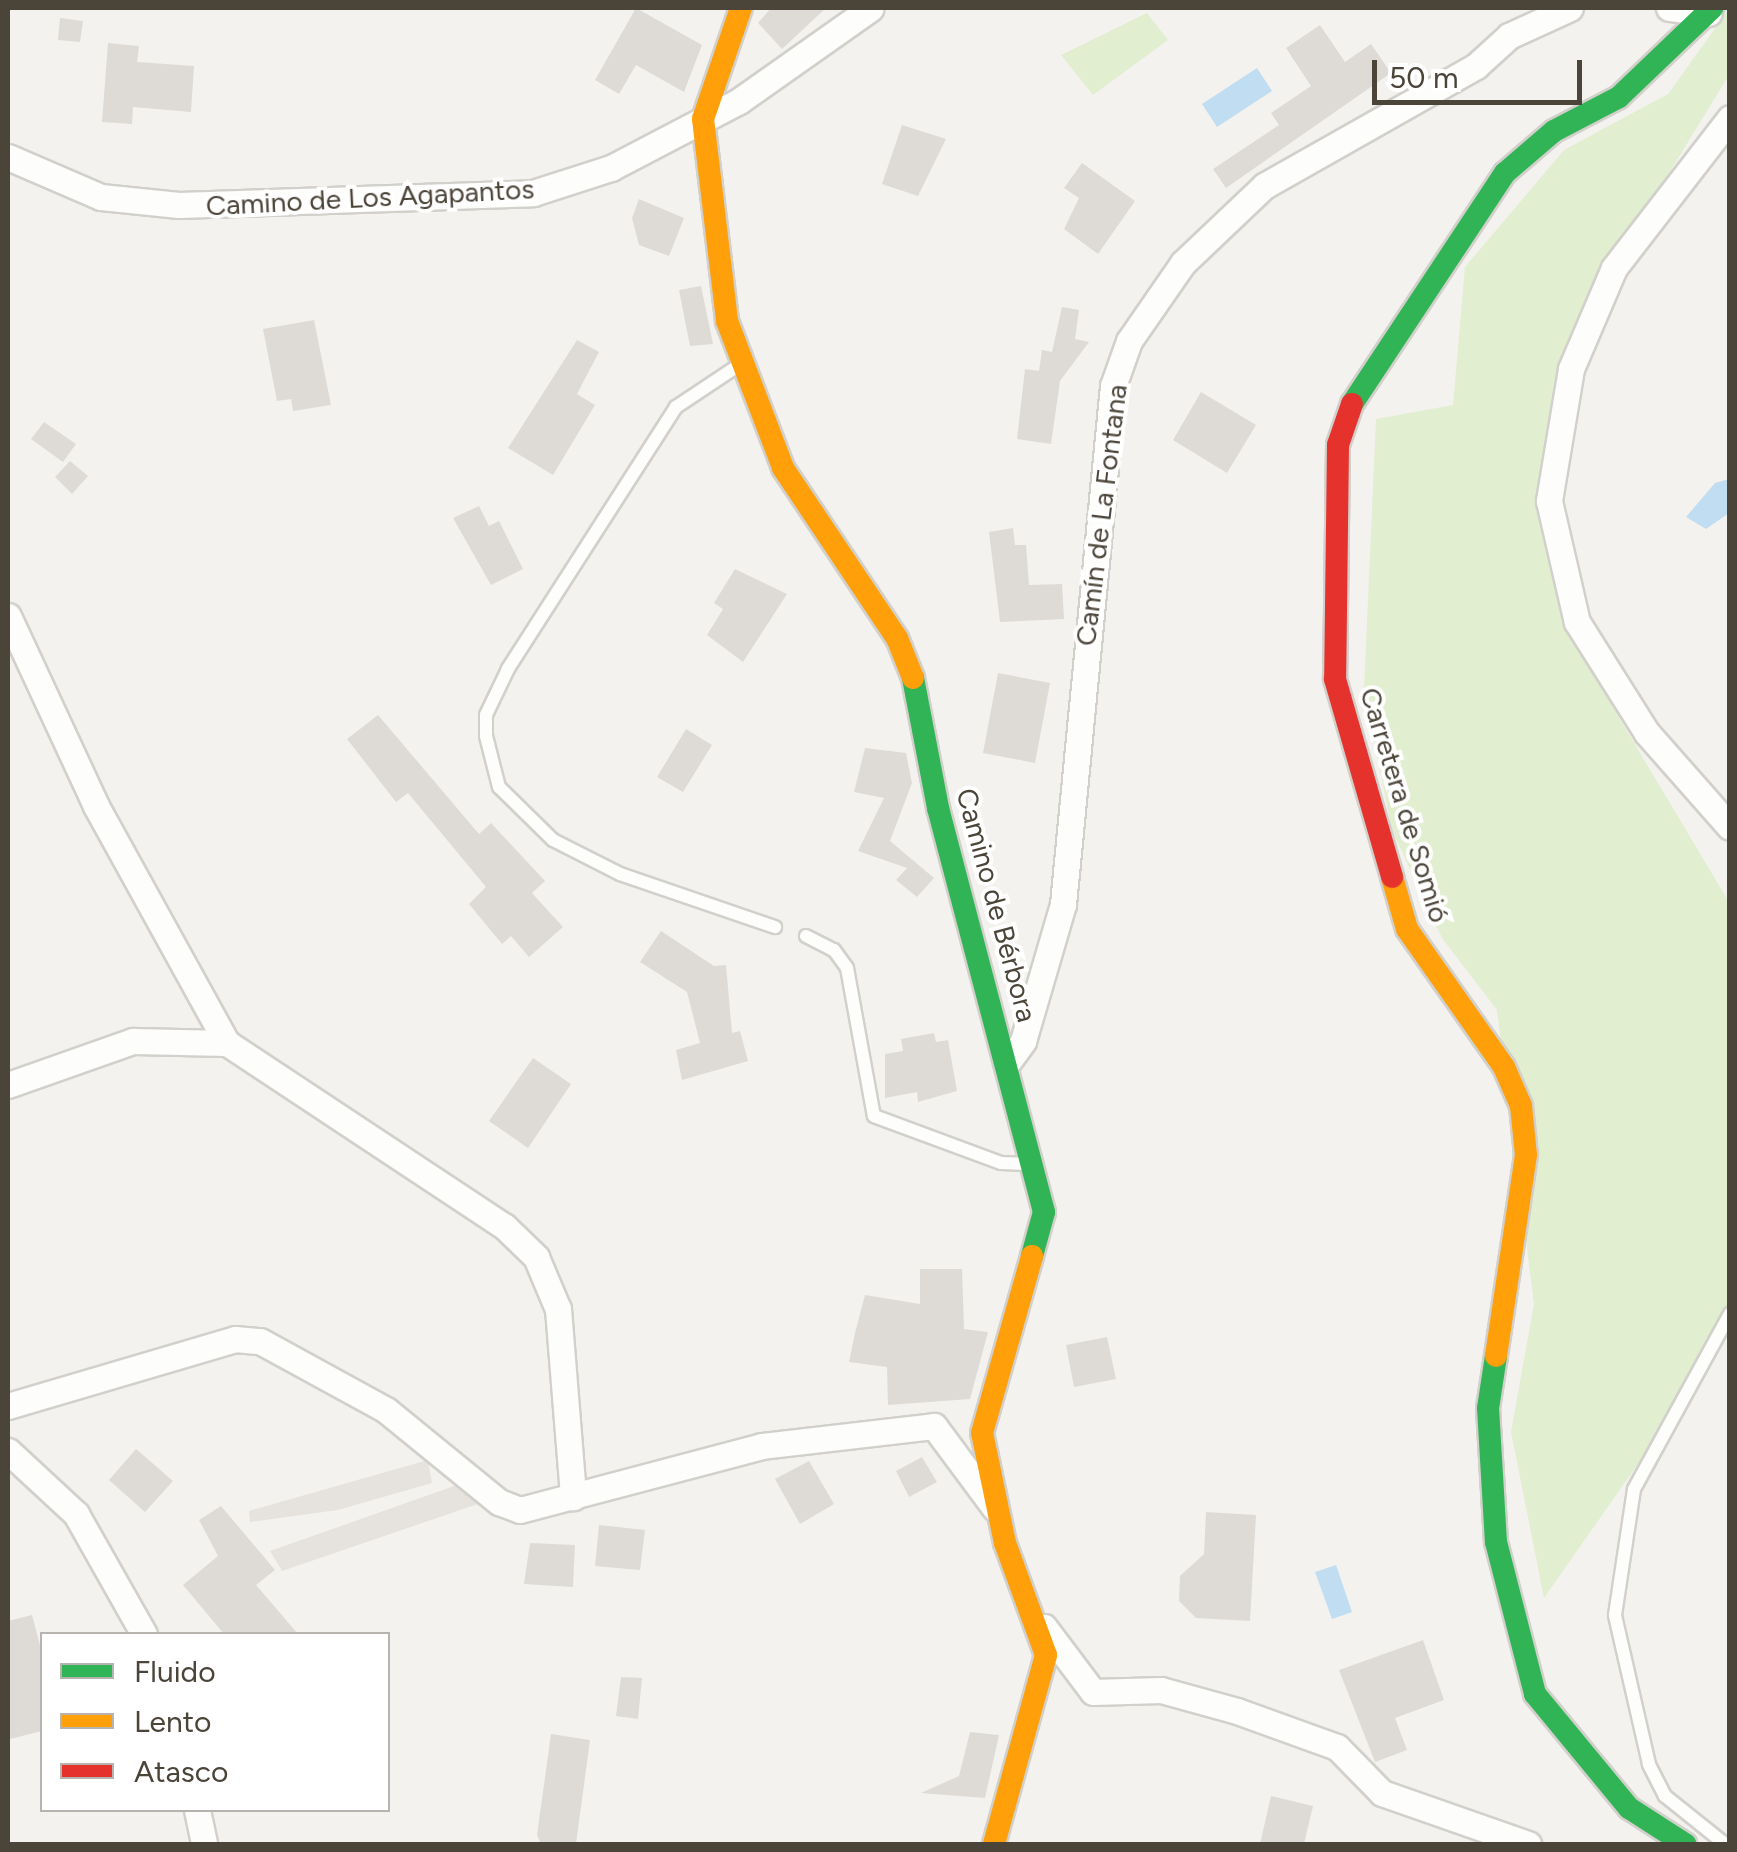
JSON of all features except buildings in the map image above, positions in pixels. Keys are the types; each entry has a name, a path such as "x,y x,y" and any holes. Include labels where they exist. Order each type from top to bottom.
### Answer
{"street":[{"name":"Camino de Bérbora","path":"741,8 703,119 727,321 783,468 903,654 1044,1212 984,1412 998,1512 1046,1655 994,1844"},
{"name":"Camino de Los Agapantos","path":"8,156 101,197 179,205 464,198 572,183 703,119 782,74 871,8"},
{"name":"Camín de La Fontana","path":"1008,1062 1023,1041 1063,904 1112,386 1130,341 1183,263 1264,186 1476,66 1509,36 1570,8"},
{"path":"1669,8 1710,10"},
{"name":"Carretera de Somió","path":"1685,1844 1629,1808 1535,1694 1496,1542 1488,1408 1526,1155 1521,1106 1504,1067 1406,929 1336,679 1333,596 1338,445 1357,391 1505,173 1554,131 1619,96 1710,10"},
{"path":"1730,118 1614,268 1572,369 1549,501 1577,622 1647,733 1730,828"},
{"path":"8,616 96,806 227,1043 360,1126 536,1256 563,1334 573,1497"},
{"path":"8,1084 132,1040 227,1043"},
{"path":"8,1406 235,1338 260,1341 386,1410 499,1502 542,1509 573,1497 762,1446 934,1426 998,1512"},
{"path":"8,1451 76,1514 143,1632"},
{"path":"1027,1602 1093,1692 1161,1690 1254,1717 1336,1747 1382,1793 1528,1844"},
{"path":"197,1812 204,1844"}],"lane":[{"path":"741,364 676,407 508,668 486,715 486,736 498,788 553,840 620,874 774,927"},
{"path":"806,936 847,968 874,1116 1001,1163 1030,1164"},
{"path":"1725,1844 1664,1796 1649,1764 1615,1615 1634,1489 1730,1314"}],"green space":[{"path":"1729,9 1729,75 1570,335 1535,504 1566,629 1729,902 1729,1334 1544,1598 1511,1432 1534,1304 1497,1010 1442,938 1392,830 1364,690 1376,419 1453,405 1465,267 1564,150 1668,94"},
{"path":"1147,13 1168,40 1093,95 1061,55"}],"shaded area":[{"path":"428,1460 432,1483 338,1510 250,1522 249,1511"},
{"path":"457,1485 478,1504 282,1571 270,1551"}],"water":[{"path":"1257,68 1272,91 1217,127 1202,104"},
{"path":"1729,479 1729,513 1706,529 1686,517 1715,483"},
{"path":"1336,1565 1352,1612 1332,1619 1315,1572"}],"traffic: fast":[{"path":"1352,404 1505,173 1554,131 1619,97 1712,8"},
{"path":"913,678 938,808 1044,1212 1032,1256"},
{"path":"1496,1356 1488,1408 1496,1542 1535,1694 1629,1808 1685,1844"}],"traffic: slow":[{"path":"741,8 703,119 727,321 783,468 897,638 913,678"},
{"path":"1392,877 1407,929 1504,1067 1521,1106 1526,1155 1496,1356"},
{"path":"994,1844 1046,1655 1005,1543 982,1433 1032,1256"}],"traffic: jam":[{"path":"1352,404 1338,445 1335,679 1392,877"}]}
